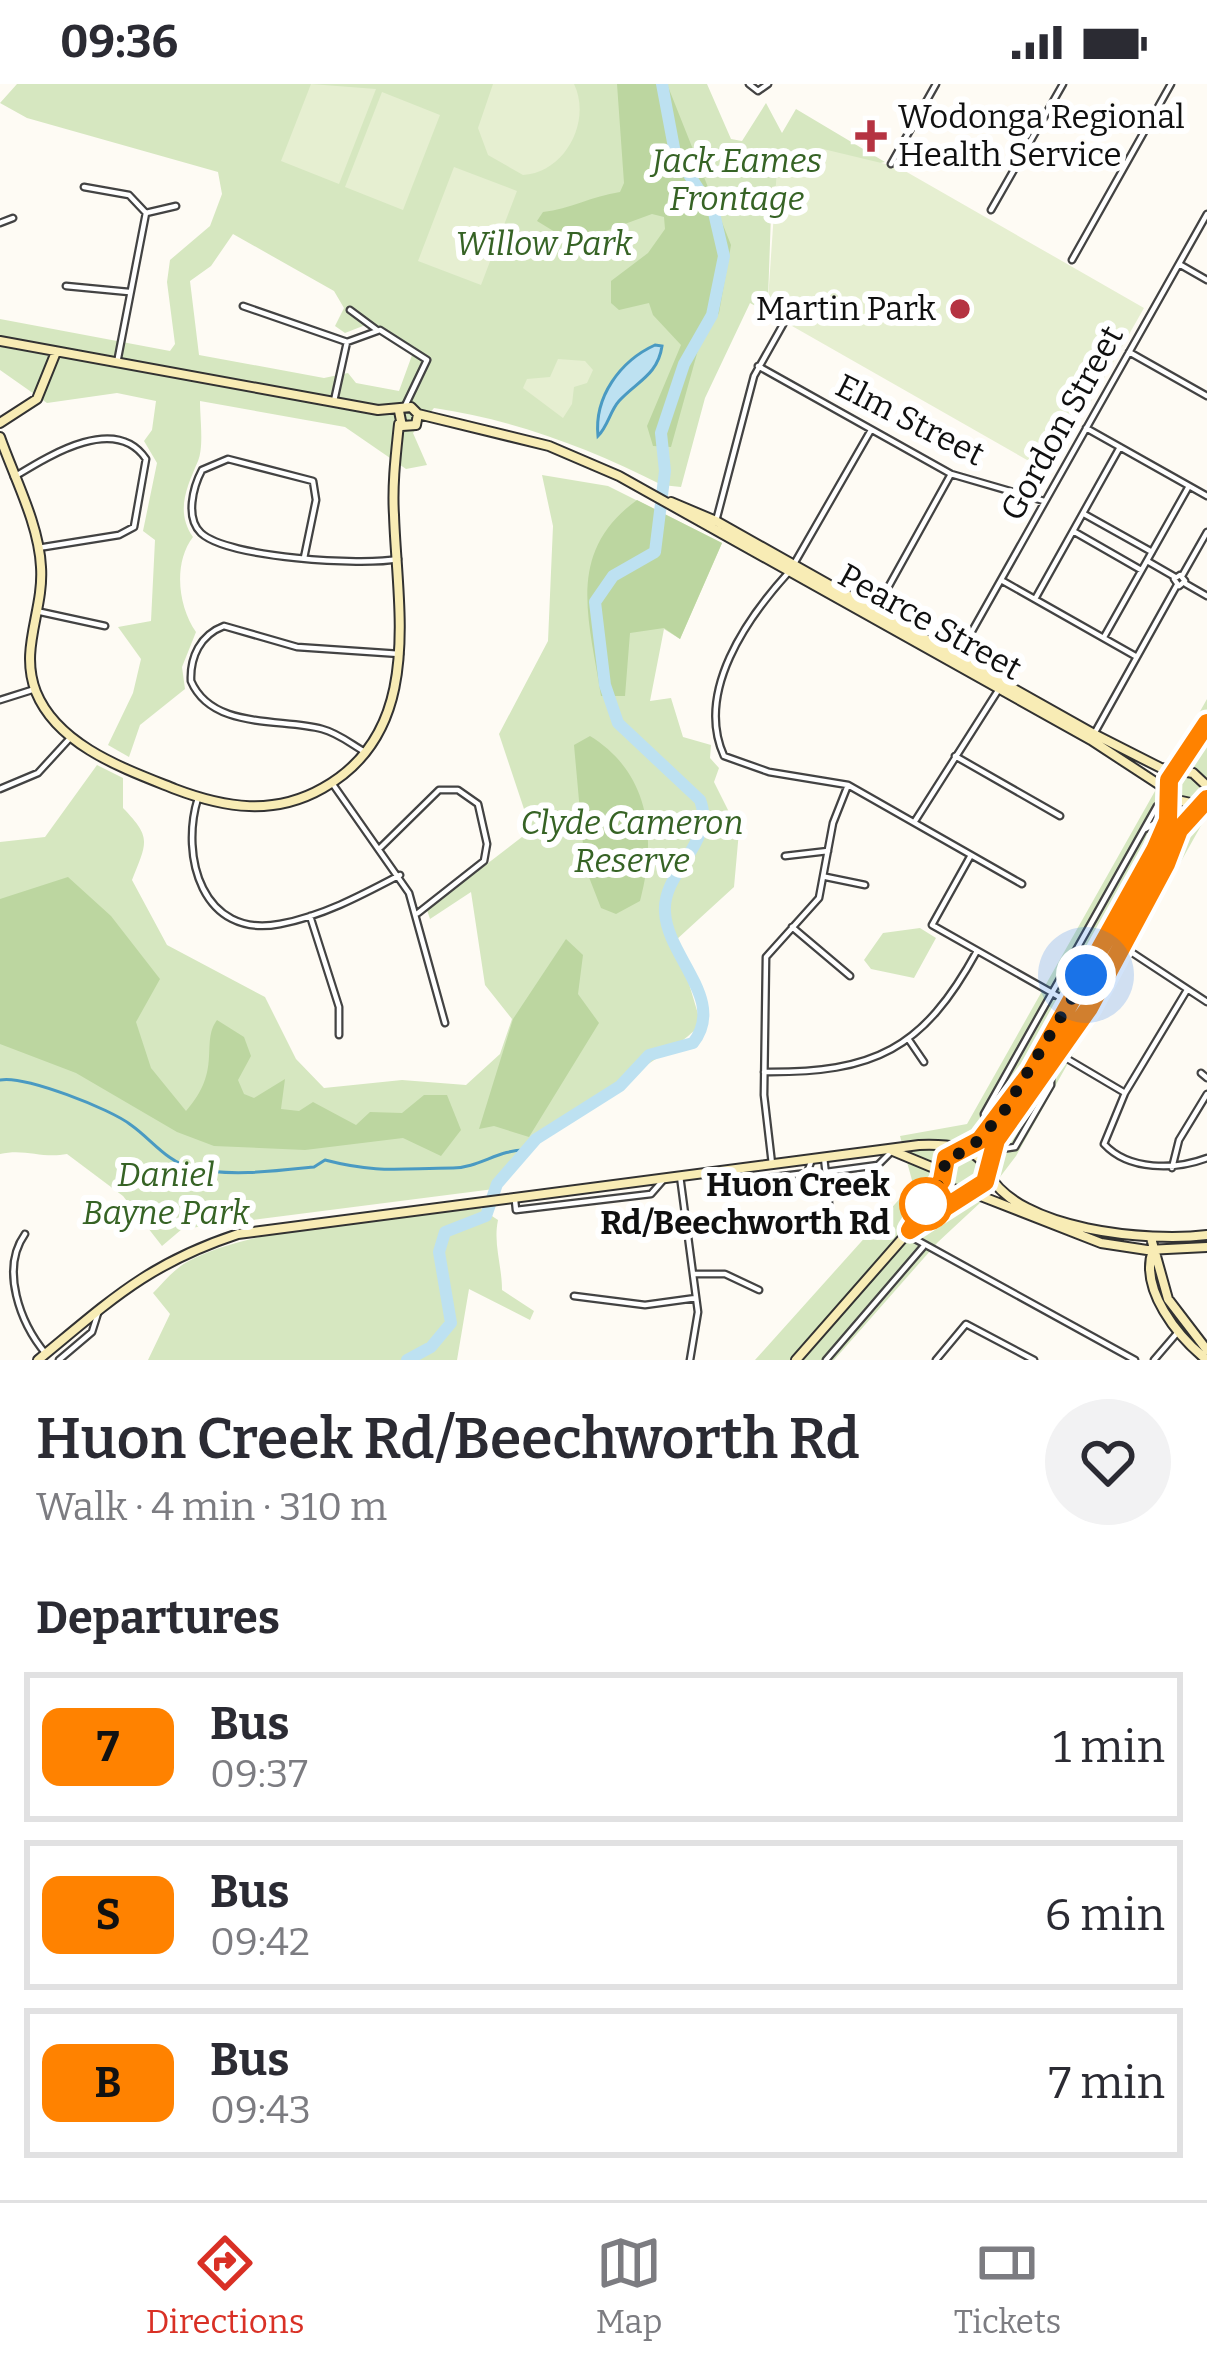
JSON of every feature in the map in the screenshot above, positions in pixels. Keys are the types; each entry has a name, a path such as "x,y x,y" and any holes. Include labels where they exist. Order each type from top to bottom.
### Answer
{"main road":[{"name":"Pearce Street","path":"0,341 334,400 549,446 715,524 956,659"},
{"path":"0,423 23,413 43,390 53,351"},
{"path":"0,437 38,548 36,611 28,651 35,689 71,737 110,761 198,798 269,807 332,783 365,752 390,702 400,654 394,516 407,418"},
{"name":"Pearce Street","path":"792,568 875,610 1093,737 1161,768 1192,773 1207,786"},
{"path":"796,1360 908,1232 942,1176 946,1158 987,1131 1032,1071 1169,815 1169,791 1176,770 1207,723"},
{"name":"Pearce Street","path":"1093,737 1188,806 1205,803"},
{"path":"908,1232 968,1192 987,1169 992,1149 1089,1008 1179,830 1205,803"},
{"path":"1070,1004 1089,1008"},
{"path":"42,1357 137,1276 184,1252 238,1234 932,1144 964,1150 1006,1194 1041,1211 1105,1232 1151,1238 1207,1235"},
{"path":"877,1150 892,1151 968,1192 1086,1240 1154,1250 1207,1247"},
{"path":"1151,1238 1181,1330 1207,1360"},
{"path":"1181,1330 1207,1350"}],"street":[{"path":"751,87 768,84"},
{"path":"891,164 936,84"},
{"path":"992,210 1063,84"},
{"path":"1072,260 1171,84"},
{"path":"84,187 129,195 146,213"},
{"path":"146,213 176,206"},
{"path":"117,362 146,213"},
{"name":"Gordon Street","path":"956,659 1207,214"},
{"path":"0,223 13,218"},
{"path":"1179,264 1207,280"},
{"path":"66,286 129,292"},
{"path":"243,306 347,342 377,330"},
{"path":"350,310 377,330 397,336 427,360 407,418"},
{"path":"715,524 758,366 785,321"},
{"path":"334,400 347,342"},
{"path":"1129,352 1207,396"},
{"name":"Elm Street","path":"758,366 952,474 1045,502"},
{"path":"407,418 415,384"},
{"path":"1086,428 1207,496"},
{"path":"871,430 792,568 760,604 734,649 718,730 728,759 848,785 1022,884"},
{"path":"14,477 83,439 134,446 146,459 140,517 129,531 38,548"},
{"path":"1035,598 1120,447"},
{"path":"304,559 316,500 313,481 235,460 216,460 202,470 192,513 204,535 304,559 346,565 398,559"},
{"path":"875,610 952,474"},
{"path":"1104,638 1189,486"},
{"path":"1083,513 1152,552"},
{"path":"1073,531 1141,570"},
{"path":"1093,737 1207,532"},
{"path":"1147,562 1207,596"},
{"path":"1001,580 1137,657"},
{"path":"36,611 105,626"},
{"path":"365,752 325,729 268,724 211,706 191,682 198,648 215,629 234,626 297,647 400,654"},
{"path":"915,820 1001,686"},
{"path":"0,700 35,689"},
{"path":"0,789 38,773 71,737"},
{"path":"956,756 1060,816"},
{"path":"332,783 400,874 418,913 445,1023"},
{"path":"772,1164 764,1072 766,957 819,898 848,785"},
{"path":"381,847 439,790 458,790 478,804 487,844 484,861 418,913"},
{"path":"198,798 189,858 205,896 227,915 254,924 310,916 400,874"},
{"path":"987,1131 984,1114 1157,806"},
{"path":"1144,829 1169,815"},
{"path":"785,856 828,851"},
{"path":"971,855 932,925 1070,1004"},
{"path":"826,877 865,885"},
{"path":"310,916 339,1007 339,1035"},
{"path":"792,927 850,976"},
{"path":"1122,946 1207,1002"},
{"path":"764,1072 854,1066 909,1040 954,994 977,951"},
{"path":"1187,990 1125,1093 1106,1148 1172,1168 1207,1158"},
{"path":"909,1040 924,1062"},
{"path":"1059,1054 1125,1093"},
{"path":"992,1149 1015,1147 1051,1085 1052,1064"},
{"path":"1172,1168 1179,1140 1207,1094"},
{"path":"826,1172 883,1163 892,1151"},
{"path":"824,1157 830,1213"},
{"path":"722,1171 727,1183 807,1173 812,1159"},
{"path":"680,1176 698,1328 690,1360"},
{"path":"908,1232 923,1247 978,1270 1135,1360"},
{"path":"25,1234 16,1250 13,1278 24,1323 42,1357"},
{"path":"826,1360 923,1247"},
{"path":"693,1274 724,1274 759,1290"},
{"path":"574,1296 645,1305 696,1298"},
{"path":"58,1360 92,1332 100,1308"},
{"path":"936,1360 966,1324 1034,1360"},
{"path":"1154,1360 1181,1330"}],"green space":[{"name":"Willow Park","path":"17,84 707,84 731,139 742,141 766,103 782,133 796,109 885,162 772,187 768,299 780,314 778,318 750,303 705,398 681,487 662,485 551,437 464,413 434,408 413,433 427,465 406,469 345,427 200,401 200,455 184,508 193,537 180,572 182,597 196,632 182,667 185,689 140,725 129,757 108,745 133,693 141,659 118,627 151,621 155,540 143,531 157,463 144,441 152,430 156,401 117,393 47,403 0,370 0,319 170,351 175,344 167,282 170,260 210,226 222,194 218,172 27,118 0,103","holes":["233,234 334,291 344,308 335,326 345,333 368,324 415,347 399,391 356,383 348,373 324,378 199,355 190,281 211,266"]},
{"path":"311,84 376,89 339,184 281,161"},
{"path":"493,84 574,84 579,98 577,129 551,165 523,175 488,155 478,128"},
{"path":"617,84 667,84 731,245 719,313 698,350 671,447 653,446 647,426 681,345 653,315 649,303 619,310 611,303 611,281 648,253 665,229 664,217 652,214 573,243 537,221 543,212 620,192 624,183"},
{"path":"382,92 440,115 403,210 345,187"},
{"name":"Martin Park","path":"819,148 898,167 1144,308 1050,473 778,318 768,300 778,154"},
{"path":"454,167 517,191 481,285 418,261"},
{"path":"558,359 585,361 593,370 587,383 574,387 572,404 563,418 523,388 527,379 550,377"},
{"path":"542,475 608,486 722,543 680,639 664,629 650,701 671,698 683,737 711,745 710,758 719,768 714,782 729,812 740,820 734,887 676,940 701,1024 527,1144 506,1166 494,1189 182,1229 162,1246 123,1196 67,1154 0,1154 0,842 45,837 97,765 123,778 123,808 144,841 132,880 167,945 265,997 296,1059 324,1088 402,1080 466,1085 500,1054 512,1019 485,985 471,892 430,919 427,910 531,830 499,734 548,641 553,526"},
{"path":"637,500 722,543 680,639 664,628 630,633 625,696 601,696 588,614 591,565 614,520"},
{"path":"1207,699 1207,815 1016,1156 981,1202 938,1242 834,1360 755,1360 913,1184 900,1136 967,1124"},
{"name":"Clyde Cameron Reserve","path":"590,736 626,769 644,809 648,854 640,901 616,914 601,908 585,867 574,745"},
{"path":"68,877 111,916 160,979 136,1022 151,1068 186,1111 204,1083 217,1020 244,1037 251,1056 238,1080 244,1094 254,1098 285,1079 281,1109 299,1111 313,1102 356,1125 370,1112 402,1113 424,1095 447,1095 461,1130 441,1156 403,1138 305,1150 214,1146 177,1132 76,1073 0,1044 0,899"},
{"path":"920,928 936,938 914,978 871,969 864,960 883,933"},
{"path":"566,939 583,955 578,994 599,1023 529,1137 494,1126 479,1129 513,1019"},
{"path":"480,1208 498,1220 502,1290 534,1311 530,1320 469,1289 457,1360 148,1360 170,1314 153,1293 187,1262 216,1249 289,1231"}],"water":[{"path":"655,345 662,346 656,364 619,401 598,436 600,408 612,382 631,360"}],"waterway":[{"path":"407,1360 431,1347 451,1323 439,1252 445,1232 486,1216 497,1184 536,1139 620,1086 649,1055 693,1043 702,1027 700,995 668,929 665,912 672,883 701,829 700,800 618,723 605,685 595,602 613,576 655,552 665,471 661,433 684,364 712,315 724,256 714,213 675,153 662,84"},
{"path":"0,1080 28,1083 87,1102 121,1118 175,1161 206,1171 284,1170 314,1167 325,1160 376,1169 453,1168 526,1150"}],"bus line":[{"name":"7","path":"1207,723 1169,780 1168,820 1155,850 1032,1071 980,1140 969,1150 952,1152 946,1158 942,1180 910,1230 935,1209 985,1182 996,1140 1089,1008 1166,864 1179,830 1207,799"}],"place":[{"name":"Wodonga Regional Health Service","path":"871,136"},
{"name":"Martin Park","path":"960,309"},
{"name":"Huon Creek Rd/Beechworth Rd","path":"926,1204"}],"route":[{"path":"926,1204 942,1180 946,1158 952,1152 969,1150 1017,1094 1086,975"}],"park label":[{"name":"Jack Eames Frontage","path":"737,180"},
{"name":"Daniel Bayne Park","path":"166,1194"}]}
